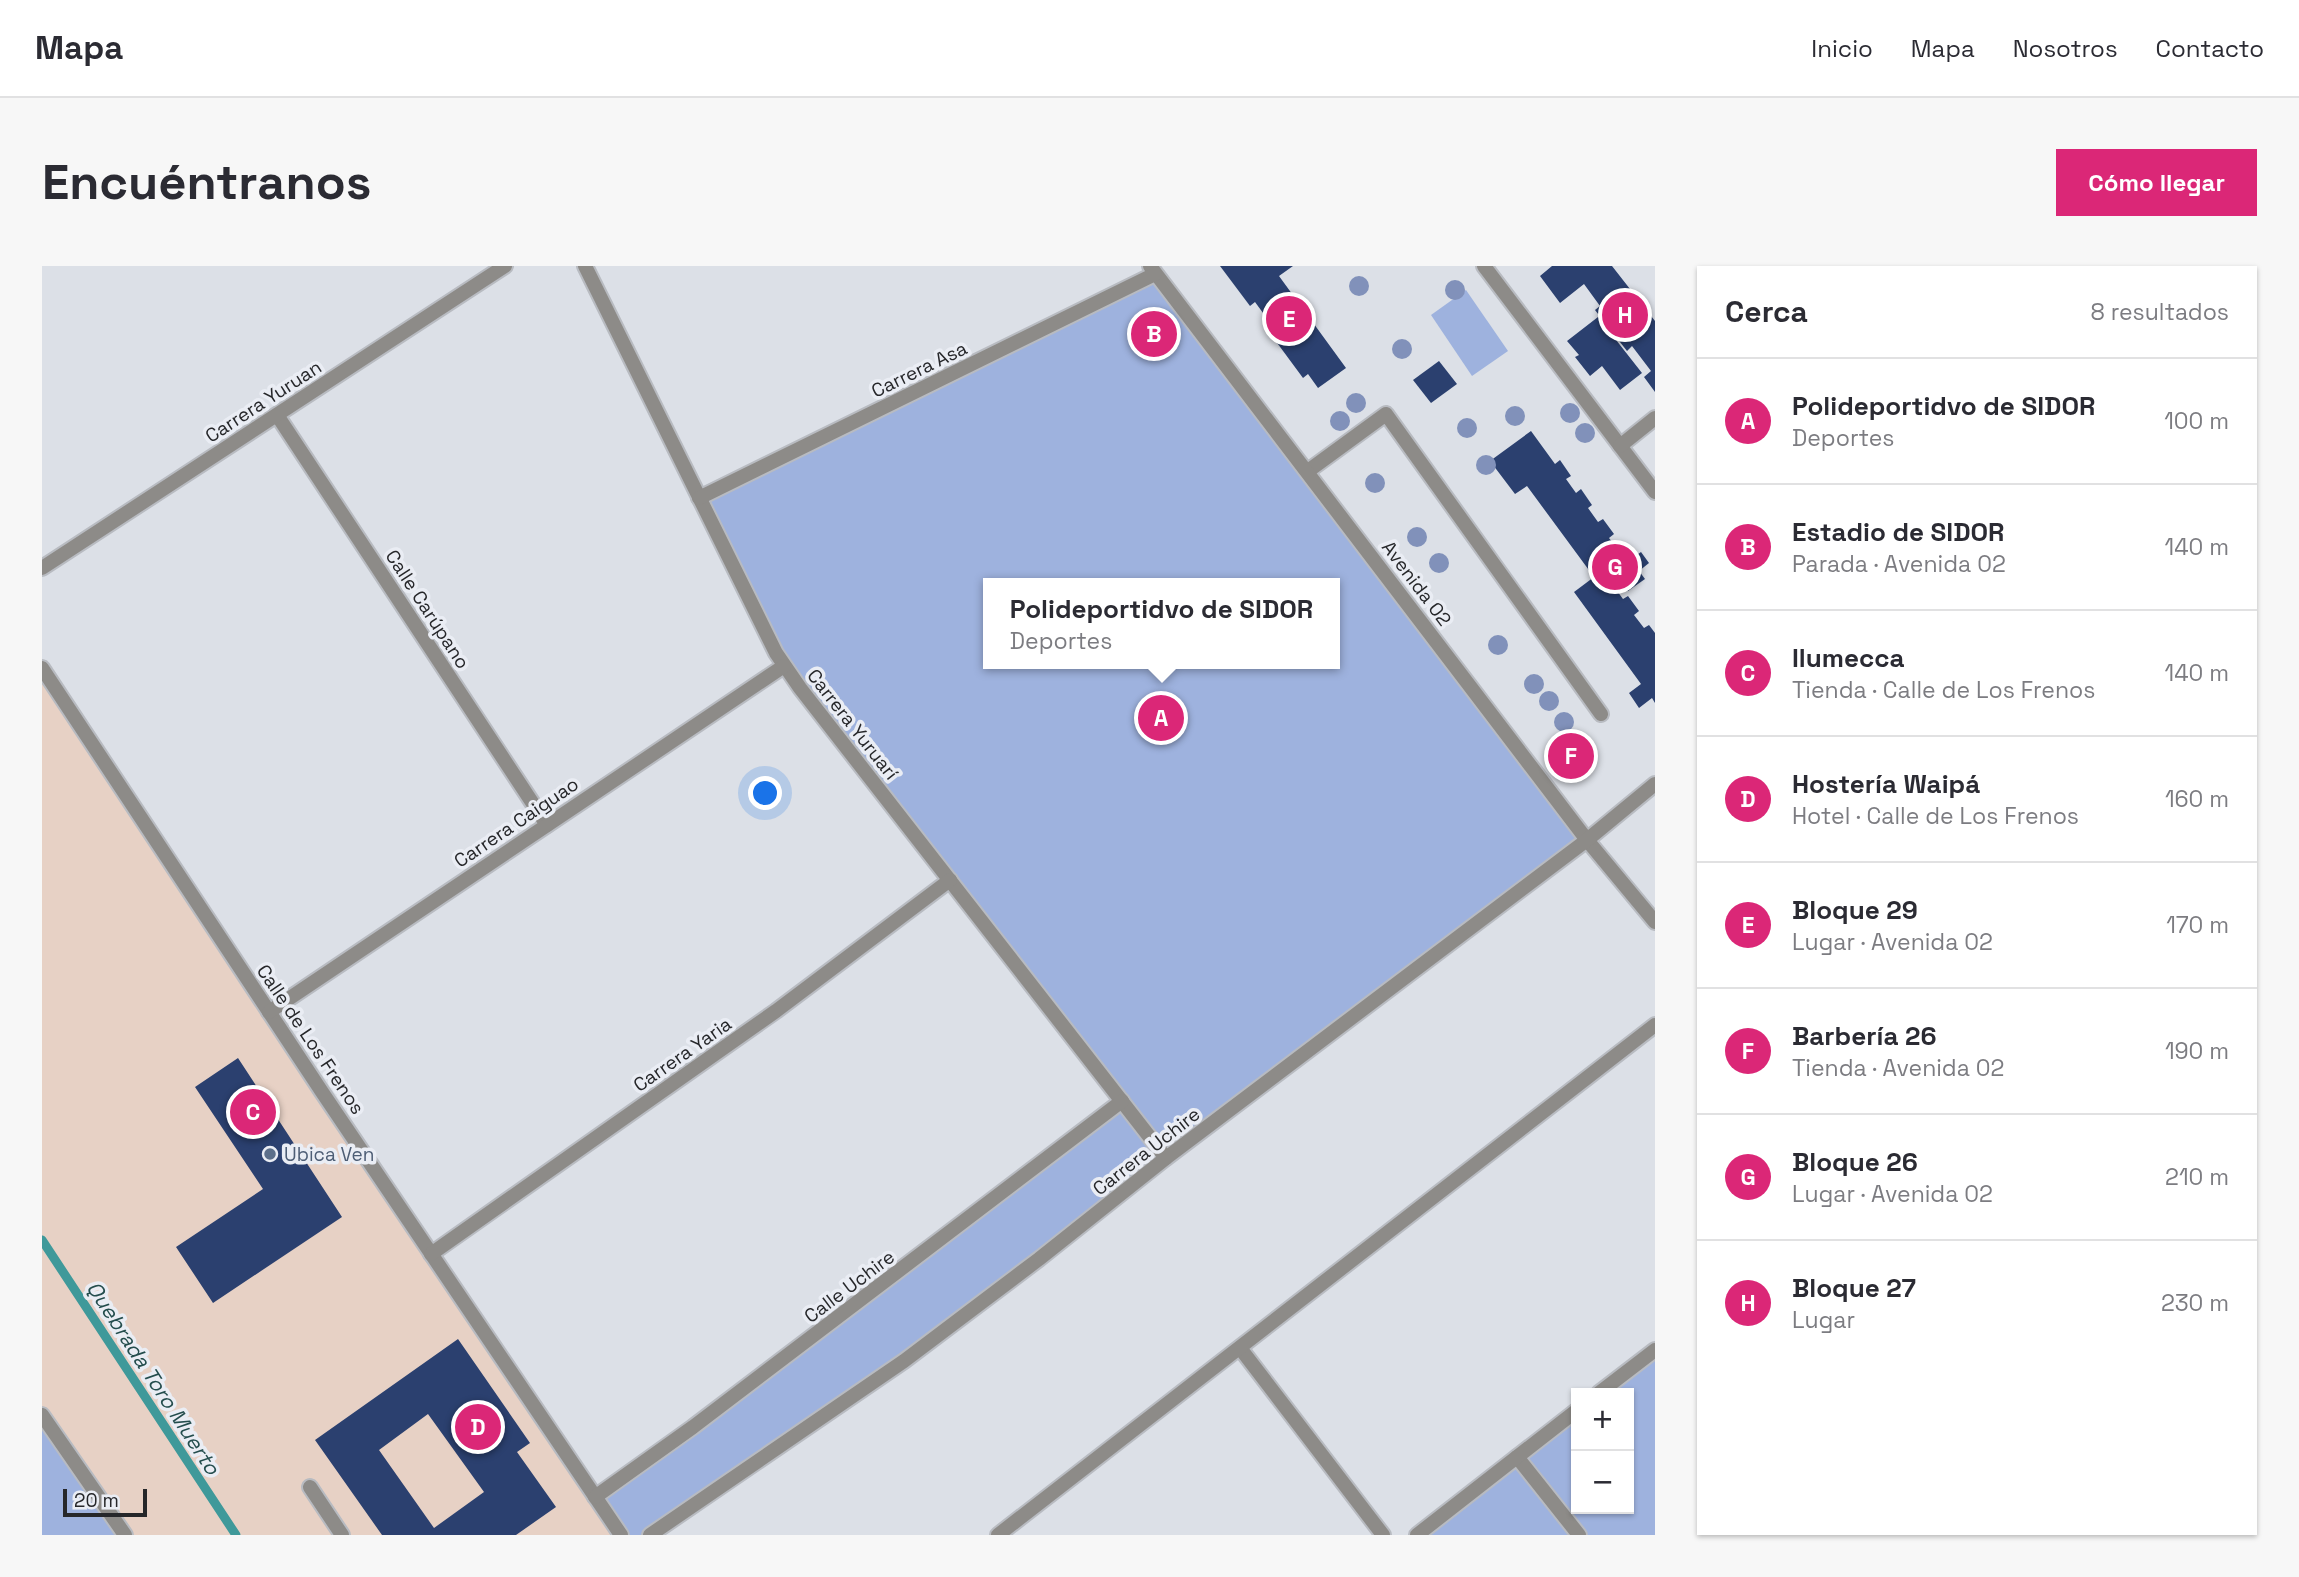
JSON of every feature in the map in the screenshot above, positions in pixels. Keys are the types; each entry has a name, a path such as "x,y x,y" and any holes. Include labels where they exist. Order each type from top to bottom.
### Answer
{"street":[{"name":"Carrera Yuruan","path":"42,568 505,266"},
{"name":"Carrera Yuruarí","path":"585,266 761,627 785,666 1166,1158"},
{"path":"1484,266 1655,492"},
{"name":"Carrera Asa","path":"699,498 1153,270"},
{"name":"Avenida 02","path":"1153,270 1587,840 1655,922"},
{"path":"1308,471 1386,414 1601,714"},
{"name":"Calle Carúpano","path":"277,415 547,825"},
{"path":"1620,446 1655,418"},
{"name":"Carrera Caiguao","path":"269,1012 785,666"},
{"name":"Calle de Los Frenos","path":"42,668 269,1012 621,1535"},
{"name":"Carrera Uchire","path":"650,1535 904,1361 1166,1158 1587,840 1655,783"},
{"name":"Carrera Yaria","path":"431,1254 776,1011 950,880"},
{"path":"998,1535 1655,1025"},
{"name":"Calle Uchire","path":"595,1497 693,1427 1122,1101"},
{"path":"1240,1348 1383,1535"},
{"path":"1605,1388 1655,1349"},
{"path":"42,1415 125,1535"},
{"path":"1417,1535 1571,1415"},
{"path":"1517,1457 1579,1535"},
{"path":"310,1488 342,1535"}],"shaded area":[{"path":"1155,274 1587,835 1039,1259 650,1535 621,1535 595,1497 1121,1101 800,688 699,498"},
{"path":"1466,290 1508,351 1472,376 1431,315"},
{"path":"42,668 621,1535 125,1535 42,1415"},
{"path":"1655,1350 1655,1535 1419,1535 1571,1415 1571,1514 1634,1514 1634,1388 1606,1388"},
{"path":"42,1415 125,1535 42,1535"}],"building":[{"path":"1220,266 1293,266 1279,276 1346,368 1318,388 1308,374 1303,378 1272,336 1277,332 1255,302 1250,306"},
{"path":"1552,266 1612,266 1655,321 1655,392 1644,377 1651,371 1632,346 1627,351 1595,310 1600,306 1584,284 1560,303 1540,276"},
{"path":"1598,317 1642,373 1620,390 1602,366 1590,376 1575,357 1579,355 1567,341"},
{"path":"1439,361 1457,384 1431,403 1413,380"},
{"path":"1531,431 1555,464 1560,460 1571,476 1566,479 1576,493 1581,489 1592,505 1588,508 1598,522 1603,519 1614,534 1609,538 1623,556 1626,554 1631,559 1641,552 1649,563 1639,571 1645,579 1628,591 1616,574 1609,580 1623,599 1628,596 1639,611 1634,615 1644,628 1649,625 1655,633 1655,703 1652,698 1639,708 1629,693 1641,684 1574,592 1594,577 1527,486 1515,494 1490,461"},
{"path":"238,1058 342,1217 213,1303 176,1247 263,1189 195,1087"},
{"path":"458,1339 530,1443 517,1452 556,1507 516,1535 382,1535 315,1440","holes":["428,1414 484,1492 434,1528 379,1450"]}],"waterway":[{"name":"Quebrada Toro Muerto","path":"42,1240 236,1535"}],"place":[{"name":"Bloque 27","path":"1625,315"},
{"name":"Bloque 29","path":"1289,319"},
{"name":"Estadio de SIDOR","path":"1154,334"},
{"name":"Bloque 26","path":"1615,567"},
{"name":"Polideportidvo de SIDOR","path":"1161,718"},
{"name":"Barbería 26","path":"1571,756"},
{"name":"Ilumecca","path":"253,1112"},
{"name":"Ubica Ven","path":"270,1154"},
{"name":"Hostería Waipá","path":"478,1427"}]}
